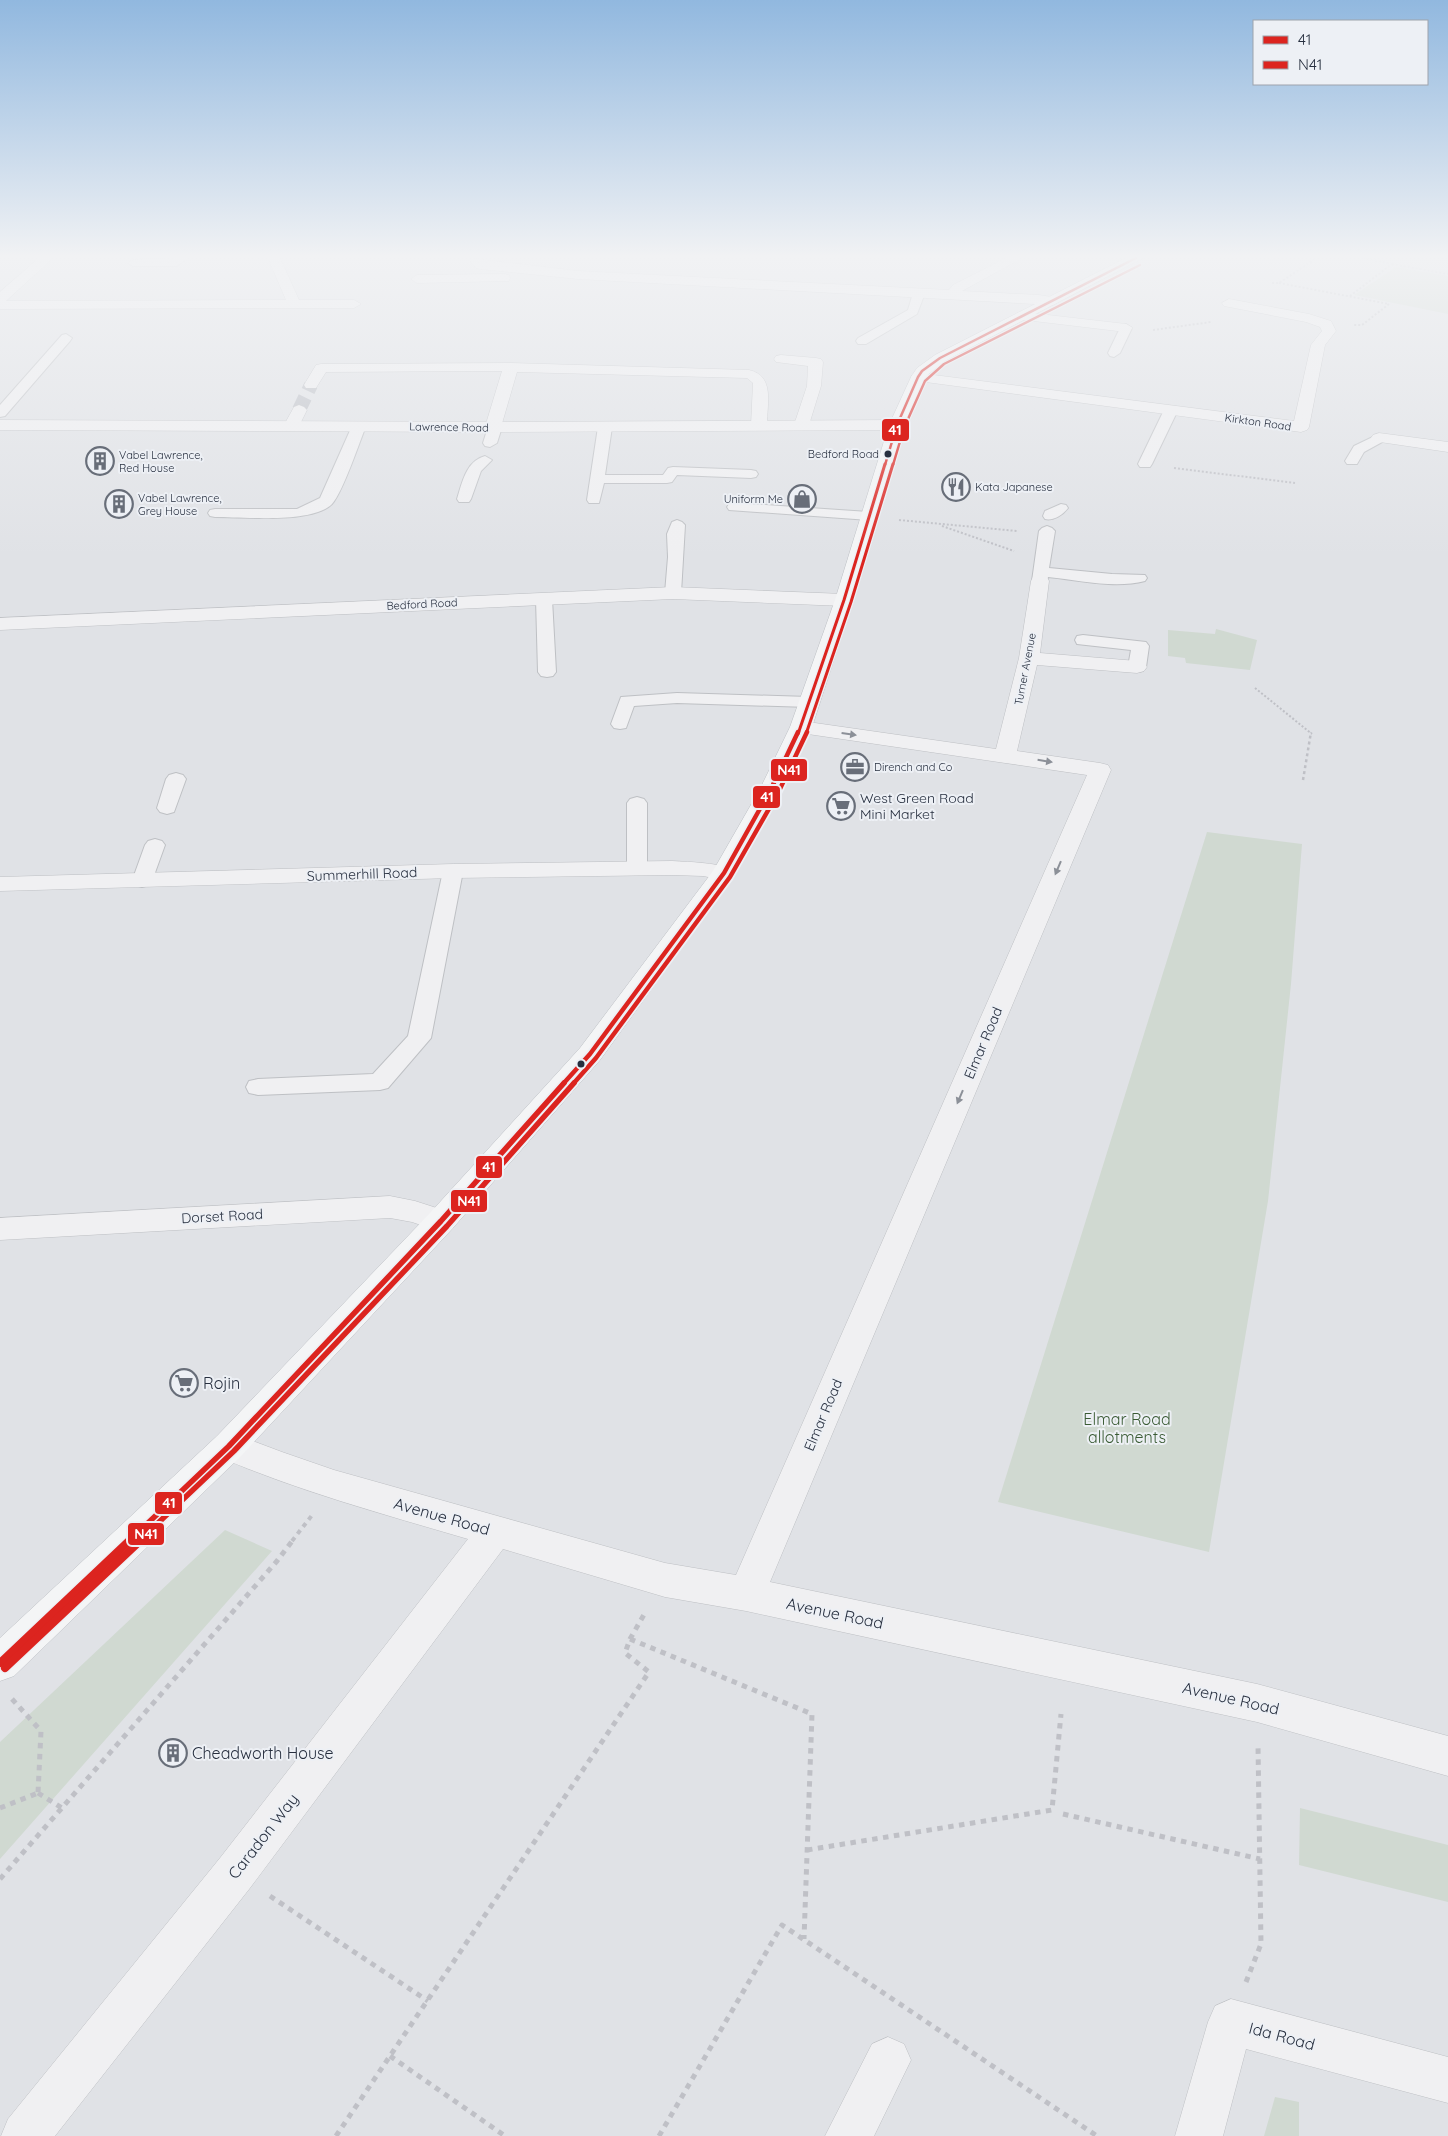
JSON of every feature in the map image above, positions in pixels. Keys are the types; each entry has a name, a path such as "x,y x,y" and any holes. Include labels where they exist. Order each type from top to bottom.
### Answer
{"main road":[{"path":"3,1678 229,1446 441,1221 590,1054 724,873 771,789 801,727 844,600 897,425 918,376 922,370 941,358"}],"street":[{"name":"Kirkton Road","path":"918,376 1301,427 1315,358"},
{"path":"781,360 816,362 814,386 802,426"},
{"path":"493,432 511,367"},
{"path":"311,385 321,368 511,367 749,374 756,377 760,383 759,425"},
{"path":"292,425 299,410"},
{"name":"Lawrence Road","path":"0,425 292,425 493,432 606,427 897,425"},
{"path":"1379,438 1448,447"},
{"name":"Turner Avenue","path":"1006,755 1029,658 1041,570"},
{"name":"Bedford Road","path":"0,624 673,593 844,600"},
{"path":"1029,658 1137,667"},
{"name":"Elmar Road","path":"746,1594 1100,770 801,727"},
{"name":"Summerhill Road","path":"0,884 453,871 637,868 689,868 724,873"},
{"name":"Dorset Road","path":"0,1229 390,1207 415,1212 441,1221"},
{"name":"Avenue Road","path":"229,1446 334,1485 665,1580 746,1594 1257,1703 1448,1756"},
{"name":"Caradon Way","path":"25,2136 235,1872 496,1531"},
{"name":"Ida Road","path":"1199,2136 1231,2022 1448,2080"},
{"path":"849,2136 888,2060"}],"lane":[{"path":"0,413 49,358"},
{"path":"1145,464 1171,410"},
{"path":"215,513 299,513 326,501 359,426"},
{"path":"594,500 606,427"},
{"path":"1352,461 1359,449 1379,438"},
{"path":"464,499 474,470 485,460"},
{"path":"597,479 667,479 674,471 751,474"},
{"path":"734,507 870,515"},
{"path":"1051,522 1041,570 1083,569 1112,579 1140,578"},
{"path":"673,593 677,525"},
{"path":"544,598 547,672"},
{"path":"1083,640 1140,646 1137,667"},
{"path":"620,724 627,701 677,698 809,702"},
{"path":"167,808 176,779"},
{"path":"637,803 637,868"},
{"path":"142,881 154,845"},
{"path":"258,1087 380,1082 419,1038 453,871"}],"path":[{"path":"1145,464 1295,483"},
{"path":"870,515 886,515 885,519 937,524 1051,522"},
{"path":"937,524 1027,556 1041,570"},
{"path":"1255,688 1312,734 1303,780"},
{"path":"0,1879 277,1561 334,1485"},
{"path":"336,2136 649,1672 625,1653 630,1640 665,1580"},
{"path":"630,1640 812,1714 804,1939"},
{"path":"3,1678 41,1731 38,1793"},
{"path":"1231,2022 1260,1944 1257,1703"},
{"path":"807,1850 1052,1810 1061,1714"},
{"path":"38,1793 62,1808"},
{"path":"0,1808 38,1793"},
{"path":"1063,1814 1260,1859"},
{"path":"235,1872 428,2002"},
{"path":"390,2056 505,2136"}],"green space":[{"path":"1216,629 1257,640 1250,670 1186,663 1185,658 1168,656 1168,630 1215,634"},
{"name":"Elmar Road allotments","path":"1207,832 1302,844 1291,984 1268,1201 1209,1552 998,1502"},
{"path":"225,1530 272,1551 0,1859 0,1742"},
{"path":"1300,1808 1448,1845 1448,1902 1299,1865"},
{"path":"1275,2097 1299,2102 1299,2136 1264,2136"}],"tunnel":[{"path":"299,410 311,385"}],"transit line":[{"name":"41","path":"0,1663 229,1446 441,1221 590,1054 724,873 771,789 801,727 844,600 897,425 918,377 922,371 941,358"},
{"name":"N41","path":"5,1668 234,1451 447,1226 596,1058 730,877 778,793 808,730 851,602 904,428 925,381 944,364 957,358"}],"place":[{"name":"Bedford Road","path":"888,454"},
{"name":"Vabel Lawrence, Red House","path":"100,461"},
{"name":"Kata Japanese","path":"956,487"},
{"name":"Uniform Me","path":"802,499"},
{"name":"Vabel Lawrence, Grey House","path":"119,504"},
{"name":"Dirench and Co","path":"855,767"},
{"name":"West Green Road Mini Market","path":"841,806"},
{"name":"Rojin","path":"184,1383"},
{"name":"Cheadworth House","path":"173,1753"}]}
